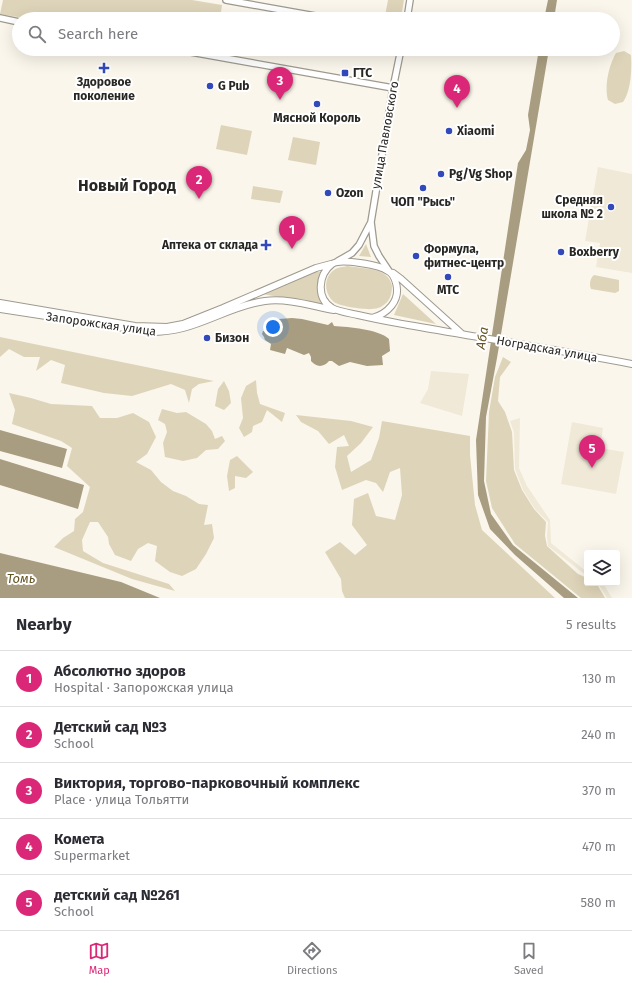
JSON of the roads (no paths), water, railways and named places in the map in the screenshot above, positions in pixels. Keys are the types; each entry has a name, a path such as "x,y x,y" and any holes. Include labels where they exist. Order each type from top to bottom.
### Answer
{"main road":[{"path":"226,0 293,12"},
{"path":"408,12 410,0"},
{"path":"0,18 12,21"},
{"path":"213,56 393,88"},
{"name":"улица Павловского","path":"389,271 374,246 371,222 400,56"},
{"name":"улица Павловского","path":"336,263 352,253 359,245 371,222"},
{"path":"389,271 397,286 397,294 394,305 378,317 372,318 340,312 331,307 325,301 320,288 323,275 336,263 366,264 389,271 401,279 462,334"},
{"name":"Запорожская улица","path":"0,303 135,326 167,327 183,324 316,268 336,263"},
{"name":"Запорожская улица","path":"0,309 150,332 168,332 184,328 224,313 263,301 282,300 340,312"},
{"name":"Ноградская улица","path":"372,318 632,364"}],"water":[{"path":"548,0 557,0 555,12 545,12"},
{"name":"Аба","path":"538,56 548,56 486,417 484,481 491,514 513,545 578,598 564,598 515,555 490,529 478,495 476,440 518,163 526,150 530,130 528,115"},
{"path":"292,318 328,325 332,322 334,326 363,329 378,333 389,339 390,351 382,356 383,365 367,366 350,362 339,366 332,361 329,361 320,366 315,365 311,361 309,353 304,355 287,348 285,354 270,350 271,344 265,340 262,334 263,331 270,330 271,325 277,323 279,319"},
{"path":"0,430 67,449 62,468 0,451"},
{"path":"0,459 84,485 78,509 0,485"},
{"name":"Томь","path":"0,553 121,582 160,598 0,598"}],"place":[{"name":"Здоровое поколение","path":"104,68"},
{"name":"ГТС","path":"345,73"},
{"name":"G Pub","path":"210,86"},
{"name":"Виктория, торгово-парковочный комплекс","path":"280,100"},
{"name":"Мясной Король","path":"317,104"},
{"name":"Комета","path":"457,108"},
{"name":"Xiaomi","path":"449,131"},
{"name":"Pg/Vg Shop","path":"441,174"},
{"name":"ЧОП \"Рысь\"","path":"423,188"},
{"name":"Ozon","path":"328,193"},
{"name":"Детский сад №3","path":"199,199"},
{"name":"Средняя школа № 2","path":"611,207"},
{"name":"Аптека от склада","path":"266,245"},
{"name":"Абсолютно здоров","path":"292,249"},
{"name":"Boxberry","path":"561,252"},
{"name":"Формула, фитнес-центр","path":"416,256"},
{"name":"МТС","path":"448,277"},
{"name":"Бизон","path":"207,338"},
{"name":"детский сад №261","path":"592,468"}],"district":[{"name":"Новый Город","path":"127,185"}]}
